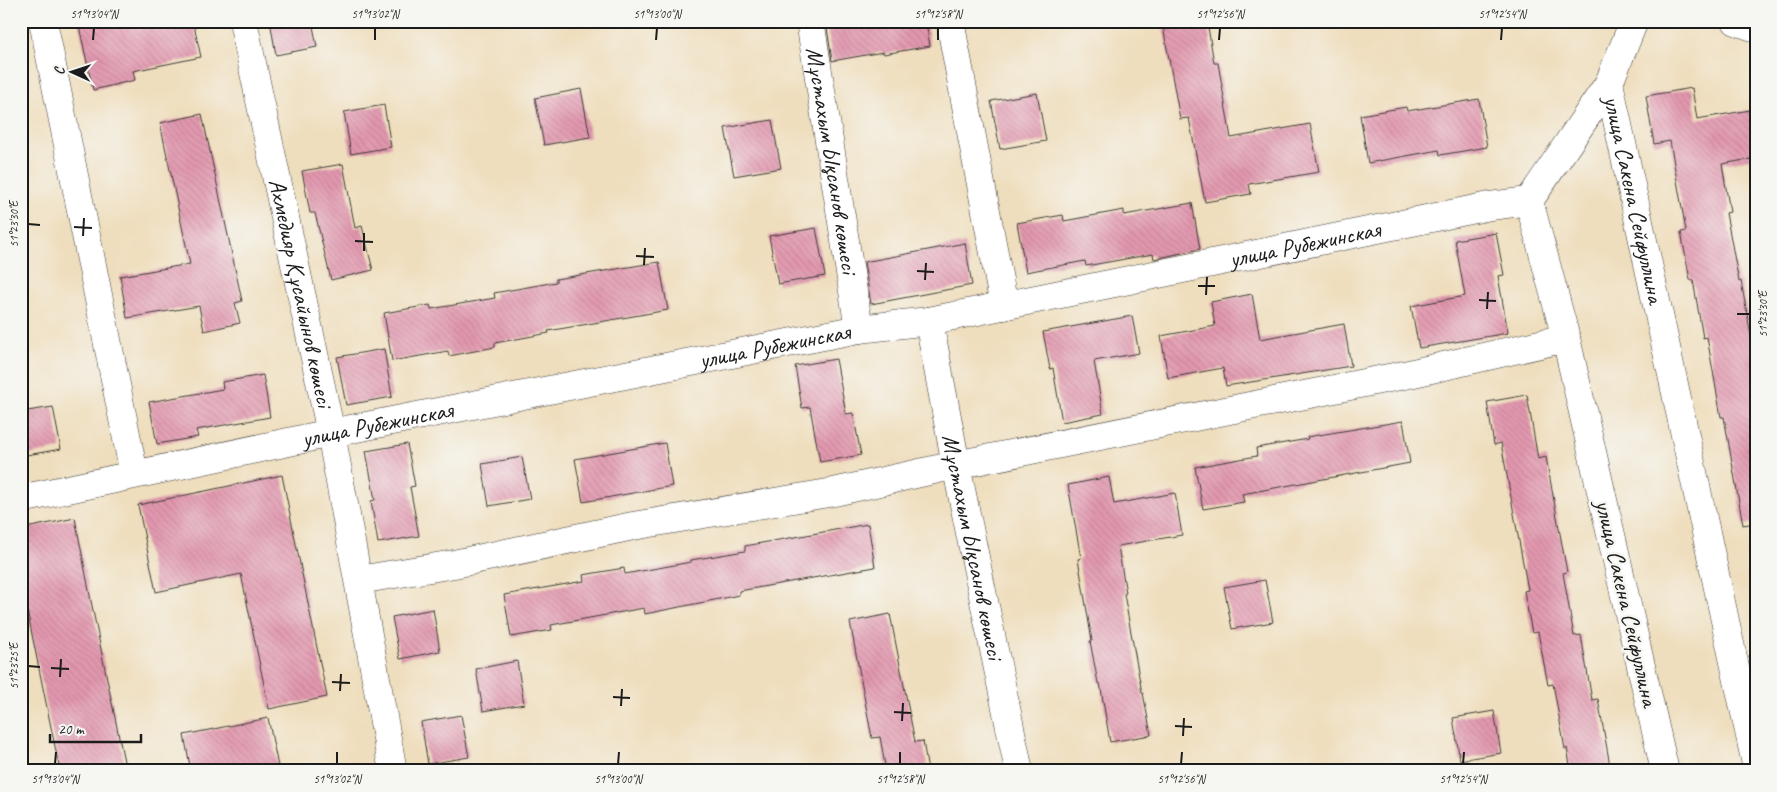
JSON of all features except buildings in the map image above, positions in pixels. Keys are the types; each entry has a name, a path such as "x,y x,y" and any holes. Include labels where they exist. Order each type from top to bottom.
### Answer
{"street":[{"path":"42,21 134,474"},
{"name":"Ахмедияр Құсайынов көшесі","path":"243,21 331,433 394,771"},
{"name":"Мұстахым Ықсанов көшесі","path":"810,21 859,329"},
{"path":"950,21 1004,306"},
{"path":"1609,83 1634,21"},
{"path":"1736,21 1756,28"},
{"name":"улица Сакена Сейфуллина","path":"1609,83 1529,201 1566,338 1666,771"},
{"name":"улица Сакена Сейфуллина","path":"1609,83 1756,764"},
{"name":"улица Рубежинская","path":"21,499 331,433 859,329 929,321 1490,206 1529,201"},
{"name":"Мұстахым Ықсанов көшесі","path":"929,321 956,465 1019,771"},
{"path":"358,580 454,564 633,526 834,492 956,465 1409,374 1566,338"}]}
